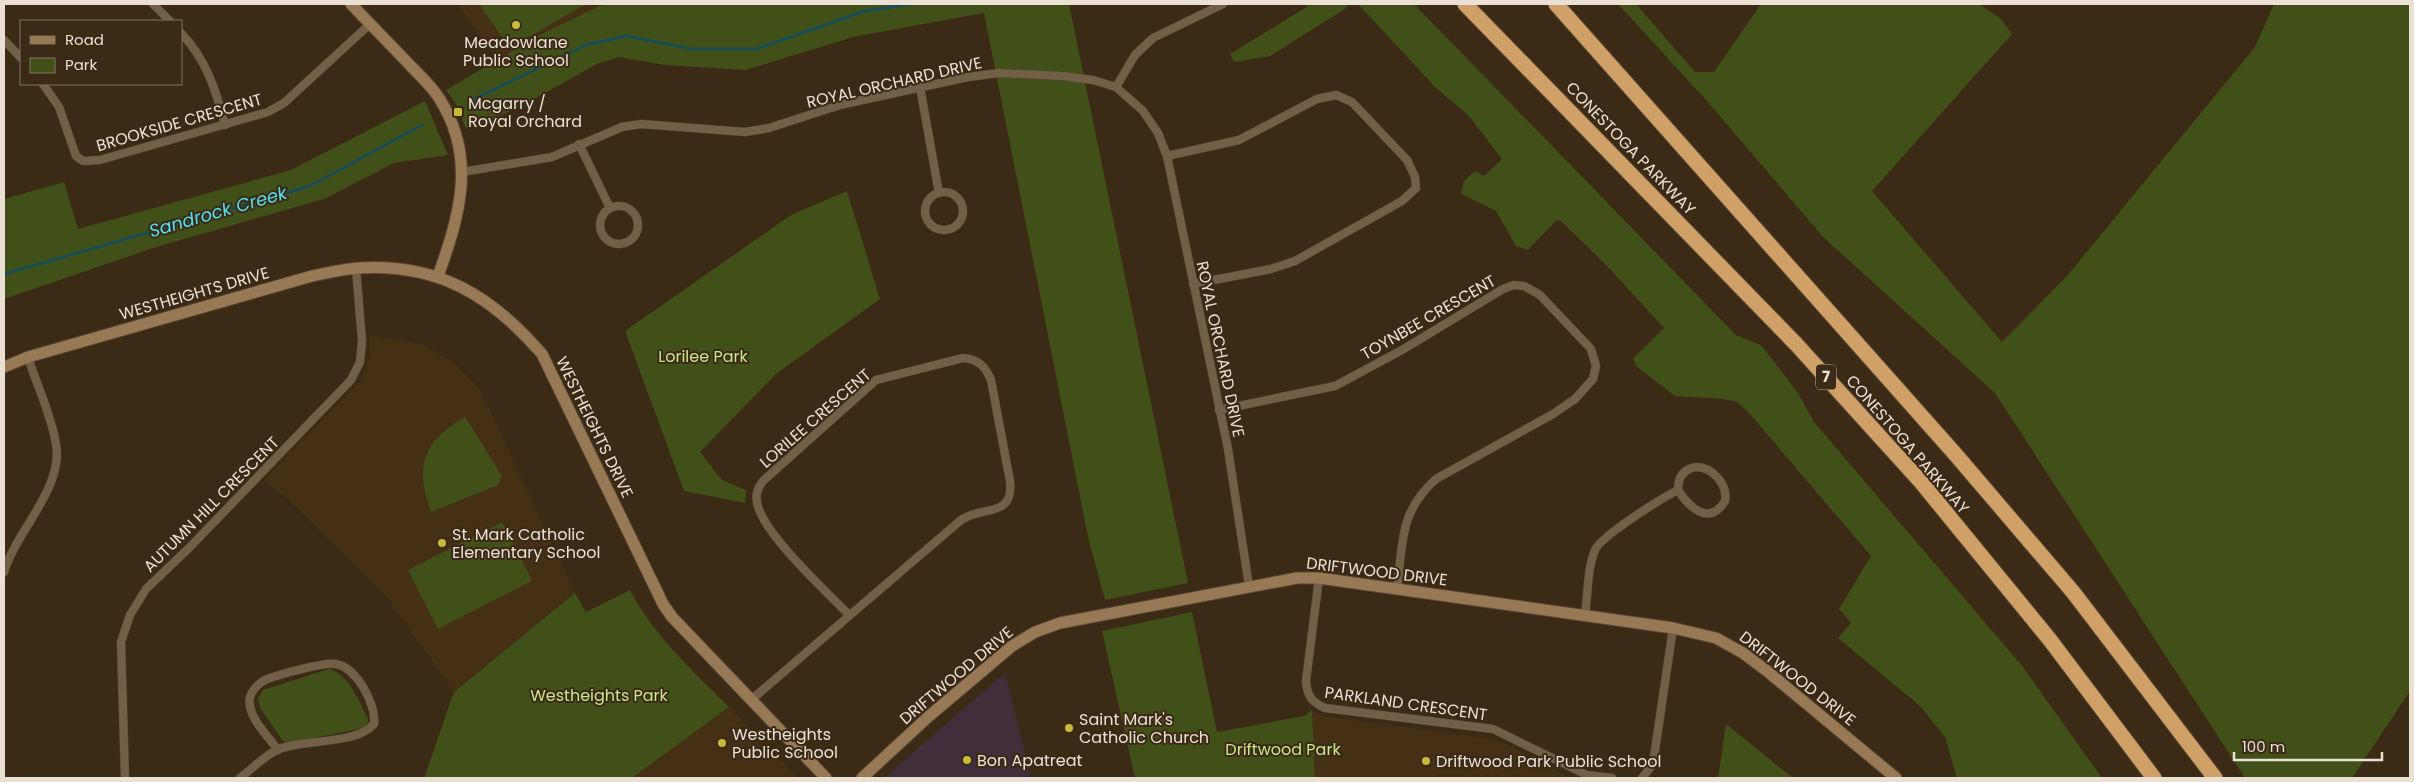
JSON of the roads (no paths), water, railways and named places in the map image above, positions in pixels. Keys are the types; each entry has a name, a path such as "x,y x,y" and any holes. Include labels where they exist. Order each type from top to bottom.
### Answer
{"highway":[{"name":"CONESTOGA PARKWAY","path":"1465,4 1796,344 1921,482 2050,640 2154,778"},
{"name":"CONESTOGA PARKWAY","path":"1556,4 1956,455 2073,592 2214,778"}],"street":[{"path":"154,4 169,20"},
{"path":"351,4 439,98 460,146 462,172 460,200 453,235 438,276"},
{"path":"1116,87 1135,55 1153,38 1224,4"},
{"name":"BROOKSIDE CRESCENT","path":"44,85 59,108 73,150 83,161 100,160 268,112 284,103 370,24"},
{"path":"182,33 198,51 208,70 224,125"},
{"path":"4,40 20,57"},
{"name":"ROYAL ORCHARD DRIVE","path":"462,172 535,162 552,157 622,127 642,124 745,132 840,105 920,87 999,73 1063,76 1093,80 1116,87 1143,111 1158,133 1167,156 1228,449 1248,586"},
{"path":"920,87 939,193"},
{"path":"1167,156 1239,140 1317,99 1336,95 1352,102 1407,160 1415,177 1416,188 1402,201 1295,261 1271,269 1193,284"},
{"path":"579,144 610,208"},
{"path":"939,193 952,194 962,204 962,216 952,229 942,230 936,228 926,219 926,204 933,196 939,193"},
{"path":"624,206 637,218 636,233 627,242 621,244 610,241 602,232 602,218 610,208 624,206"},
{"name":"WESTHEIGHTS DRIVE","path":"4,367 28,357 312,276 356,268 393,268 438,276 478,296 518,326 542,354 663,604 672,617 826,778"},
{"name":"AUTUMN HILL CRESCENT","path":"125,778 121,642 130,615 146,589 189,548 351,380 360,362 362,340 356,268"},
{"name":"TOYNBEE CRESCENT","path":"1219,410 1335,386 1402,350 1502,288 1514,285 1524,286 1540,295 1590,349 1596,366 1593,379 1575,399 1553,414 1436,479 1420,494 1411,507 1405,525 1397,588"},
{"path":"4,572 9,555 48,488 57,463 57,445 28,357"},
{"name":"LORILEE CRESCENT","path":"751,700 961,520 973,514 998,509 1007,502 1011,495 1010,481 991,380 987,370 978,361 963,358 876,380 763,481 757,489 757,502 761,517 773,534 849,615"},
{"path":"1703,467 1716,476 1725,488 1725,501 1717,510 1702,514 1696,511 1678,490 1678,482 1682,473 1689,468 1703,467"},
{"path":"1585,615 1592,563 1597,546 1665,496 1678,490"},
{"name":"DRIFTWOOD DRIVE","path":"862,778 928,717 1012,646 1034,632 1060,623 1297,578 1319,578 1397,588 1673,628 1716,638 1743,653 1896,778"},
{"name":"PARKLAND CRESCENT","path":"1319,578 1306,681 1307,693 1314,704 1325,708 1493,729 1587,775 1612,778"},
{"path":"1642,778 1653,764 1673,628"},
{"path":"240,778 278,750 355,735 369,730 374,724 374,710 358,680 345,667 336,664 324,664 264,681 255,688 250,696 250,708 257,722 278,750"}],"waterway":[{"name":"Sandrock Creek","path":"468,102 586,45 626,36 692,49 756,49 865,11 912,4"},
{"name":"Sandrock Creek","path":"4,274 310,186 422,125"}],"place":[{"name":"Meadowlane Public School","path":"516,25"},
{"name":"Mcgarry / Royal Orchard","path":"458,112"},
{"name":"St. Mark Catholic Elementary School","path":"442,543"},
{"name":"Saint Mark's Catholic Church","path":"1069,728"},
{"name":"Westheights Public School","path":"722,743"},
{"name":"Bon Apatreat","path":"967,760"},
{"name":"Driftwood Park Public School","path":"1426,761"}],"park label":[{"name":"Lorilee Park","path":"703,356"},
{"name":"Westheights Park","path":"599,695"},
{"name":"Driftwood Park","path":"1283,749"}]}
